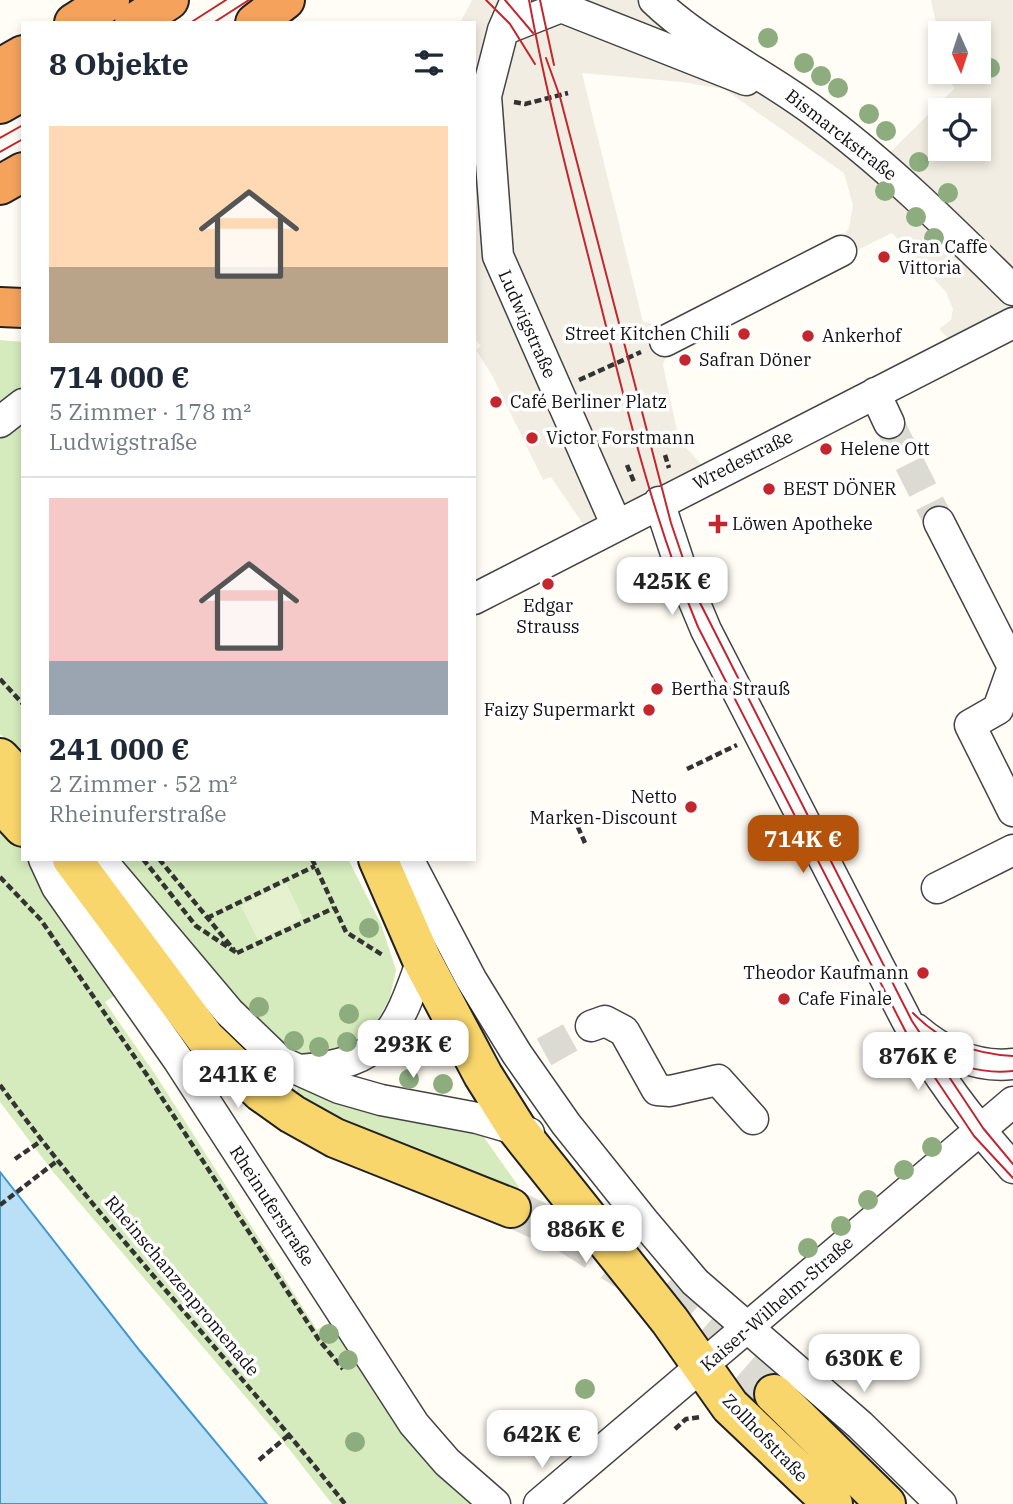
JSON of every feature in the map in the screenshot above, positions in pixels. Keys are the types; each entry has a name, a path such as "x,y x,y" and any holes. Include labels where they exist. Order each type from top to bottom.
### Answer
{"highway":[{"path":"78,21 110,0"},
{"path":"137,21 169,0"},
{"path":"258,21 285,0"},
{"path":"0,68 21,56"},
{"path":"0,104 21,92"},
{"path":"0,185 21,173"}],"main road":[{"path":"0,758 21,781"},
{"path":"0,802 21,825"},
{"path":"71,861 206,1039 261,1091 292,1114 335,1138 510,1208"},
{"name":"Zollhofstraße","path":"379,861 406,959 517,1129 703,1367 730,1406 833,1504"},
{"path":"774,1394 886,1504"}],"street":[{"name":"Ludwigstraße","path":"516,0 480,99 486,255 557,391 614,517"},
{"name":"Bismarckstraße","path":"654,0 692,32 793,96 896,177 1013,290"},
{"path":"503,30 561,7 713,68 793,96"},
{"path":"665,341 841,251"},
{"name":"Wredestraße","path":"476,598 614,517 659,502 1013,323"},
{"path":"875,393 889,423"},
{"path":"0,422 21,406"},
{"path":"659,502 694,603 906,1019 935,1071 980,1131 1013,1168"},
{"path":"476,585 614,517"},
{"path":"939,522 1013,667 998,709 970,725 1013,811"},
{"path":"937,888 1013,850"},
{"path":"71,861 281,1062 339,1088 381,1100 517,1129 595,1162"},
{"name":"Rheinuferstraße","path":"71,861 57,887 179,1061 414,1424 447,1462 495,1504"},
{"path":"409,861 471,979 534,1059 595,1162 695,1282 860,1425 941,1504"},
{"path":"296,1070 344,1063 366,1054 384,1041 399,1021 406,959"},
{"path":"906,1019 934,1045 951,1054 975,1062 1013,1064"},
{"path":"591,1026 605,1021 624,1031 657,1090 670,1091 718,1080 753,1119"},
{"name":"Kaiser-Wilhelm-Straße","path":"539,1504 1013,1102"},
{"path":"567,1504 576,1474"}],"path":[{"path":"480,99 525,104 568,93"},
{"path":"557,391 665,341"},
{"path":"665,455 670,469"},
{"path":"627,465 634,482"},
{"path":"0,680 21,702"},
{"path":"687,769 759,733"},
{"path":"585,844 576,825 587,820"},
{"path":"145,861 196,926 237,953"},
{"path":"161,861 237,953"},
{"path":"313,861 346,932 406,959"},
{"path":"207,918 315,866"},
{"path":"0,877 20,894 41,920 151,1081 319,1340 344,1371"},
{"path":"237,953 334,908"},
{"name":"Rheinschanzenpromenade","path":"0,1085 57,1161 290,1434 344,1504"},
{"path":"15,1159 41,1141"},
{"path":"0,1205 57,1161"},
{"path":"666,1436 686,1419 702,1417 715,1422"},
{"path":"258,1461 290,1434"}],"green space":[{"path":"0,340 21,342 21,754 0,734"},
{"path":"0,819 21,841 21,861 32,861 120,992 105,1002 157,1077 317,1330 332,1321 425,1456 471,1504 332,1504 279,1436 54,1173 0,1102"},
{"path":"122,861 349,861 381,924 396,970 390,997 370,1036 336,1056 305,1061 267,1035"},
{"path":"286,883 303,918 258,940 241,906"},
{"path":"298,1087 392,1116 481,1133 519,1187 516,1191 343,1125 295,1096"}],"shaded area":[{"path":"472,0 654,0 879,163 928,115 928,161 991,161 991,98 945,98 955,88 952,84 991,84 991,21 936,21 931,0 1013,0 1013,309 950,340 939,329 951,320 953,309 946,292 892,233 843,257 837,244 849,228 853,205 844,173 724,89 682,82 582,73 643,322 657,324 669,348 663,365 679,440 704,467 583,524 551,477 543,480 493,377 476,350 481,346 476,340 476,21 461,21"}],"water":[{"path":"0,1172 140,1351 267,1504 0,1504"}],"tunnel":[{"path":"889,423 939,522"},
{"path":"544,1052 591,1026"},
{"path":"511,1208 567,1234 651,1287 774,1394"}],"tram line":[{"path":"193,21 226,0"},
{"path":"216,21 249,0"},
{"path":"486,0 510,24 535,64"},
{"path":"505,0 533,33"},
{"path":"529,0 562,153 632,428 668,549 698,627 911,1042 974,1136 1013,1178"},
{"path":"540,0 554,65"},
{"path":"546,58 560,97 671,523 694,591 912,1021 983,1128 1013,1164"},
{"path":"0,138 21,126"},
{"path":"0,152 21,140"},
{"path":"913,1013 935,1032 959,1045 985,1053 1013,1056"},
{"path":"934,1052 952,1062 972,1068 1013,1071"}],"place":[{"name":"Gran Caffe Vittoria","path":"884,257"},
{"name":"Street Kitchen Chili","path":"744,334"},
{"name":"Ankerhof","path":"808,336"},
{"name":"Safran Döner","path":"685,360"},
{"name":"Café Berliner Platz","path":"496,402"},
{"name":"Victor Forstmann","path":"532,438"},
{"name":"Helene Ott","path":"826,449"},
{"name":"BEST DÖNER","path":"769,489"},
{"name":"Löwen Apotheke","path":"718,524"},
{"name":"Edgar Strauss","path":"548,584"},
{"name":"Bertha Strauß","path":"657,689"},
{"name":"Faizy Supermarkt","path":"649,710"},
{"name":"Netto Marken-Discount","path":"691,807"},
{"name":"Theodor Kaufmann","path":"923,973"},
{"name":"Cafe Finale","path":"784,999"}]}
